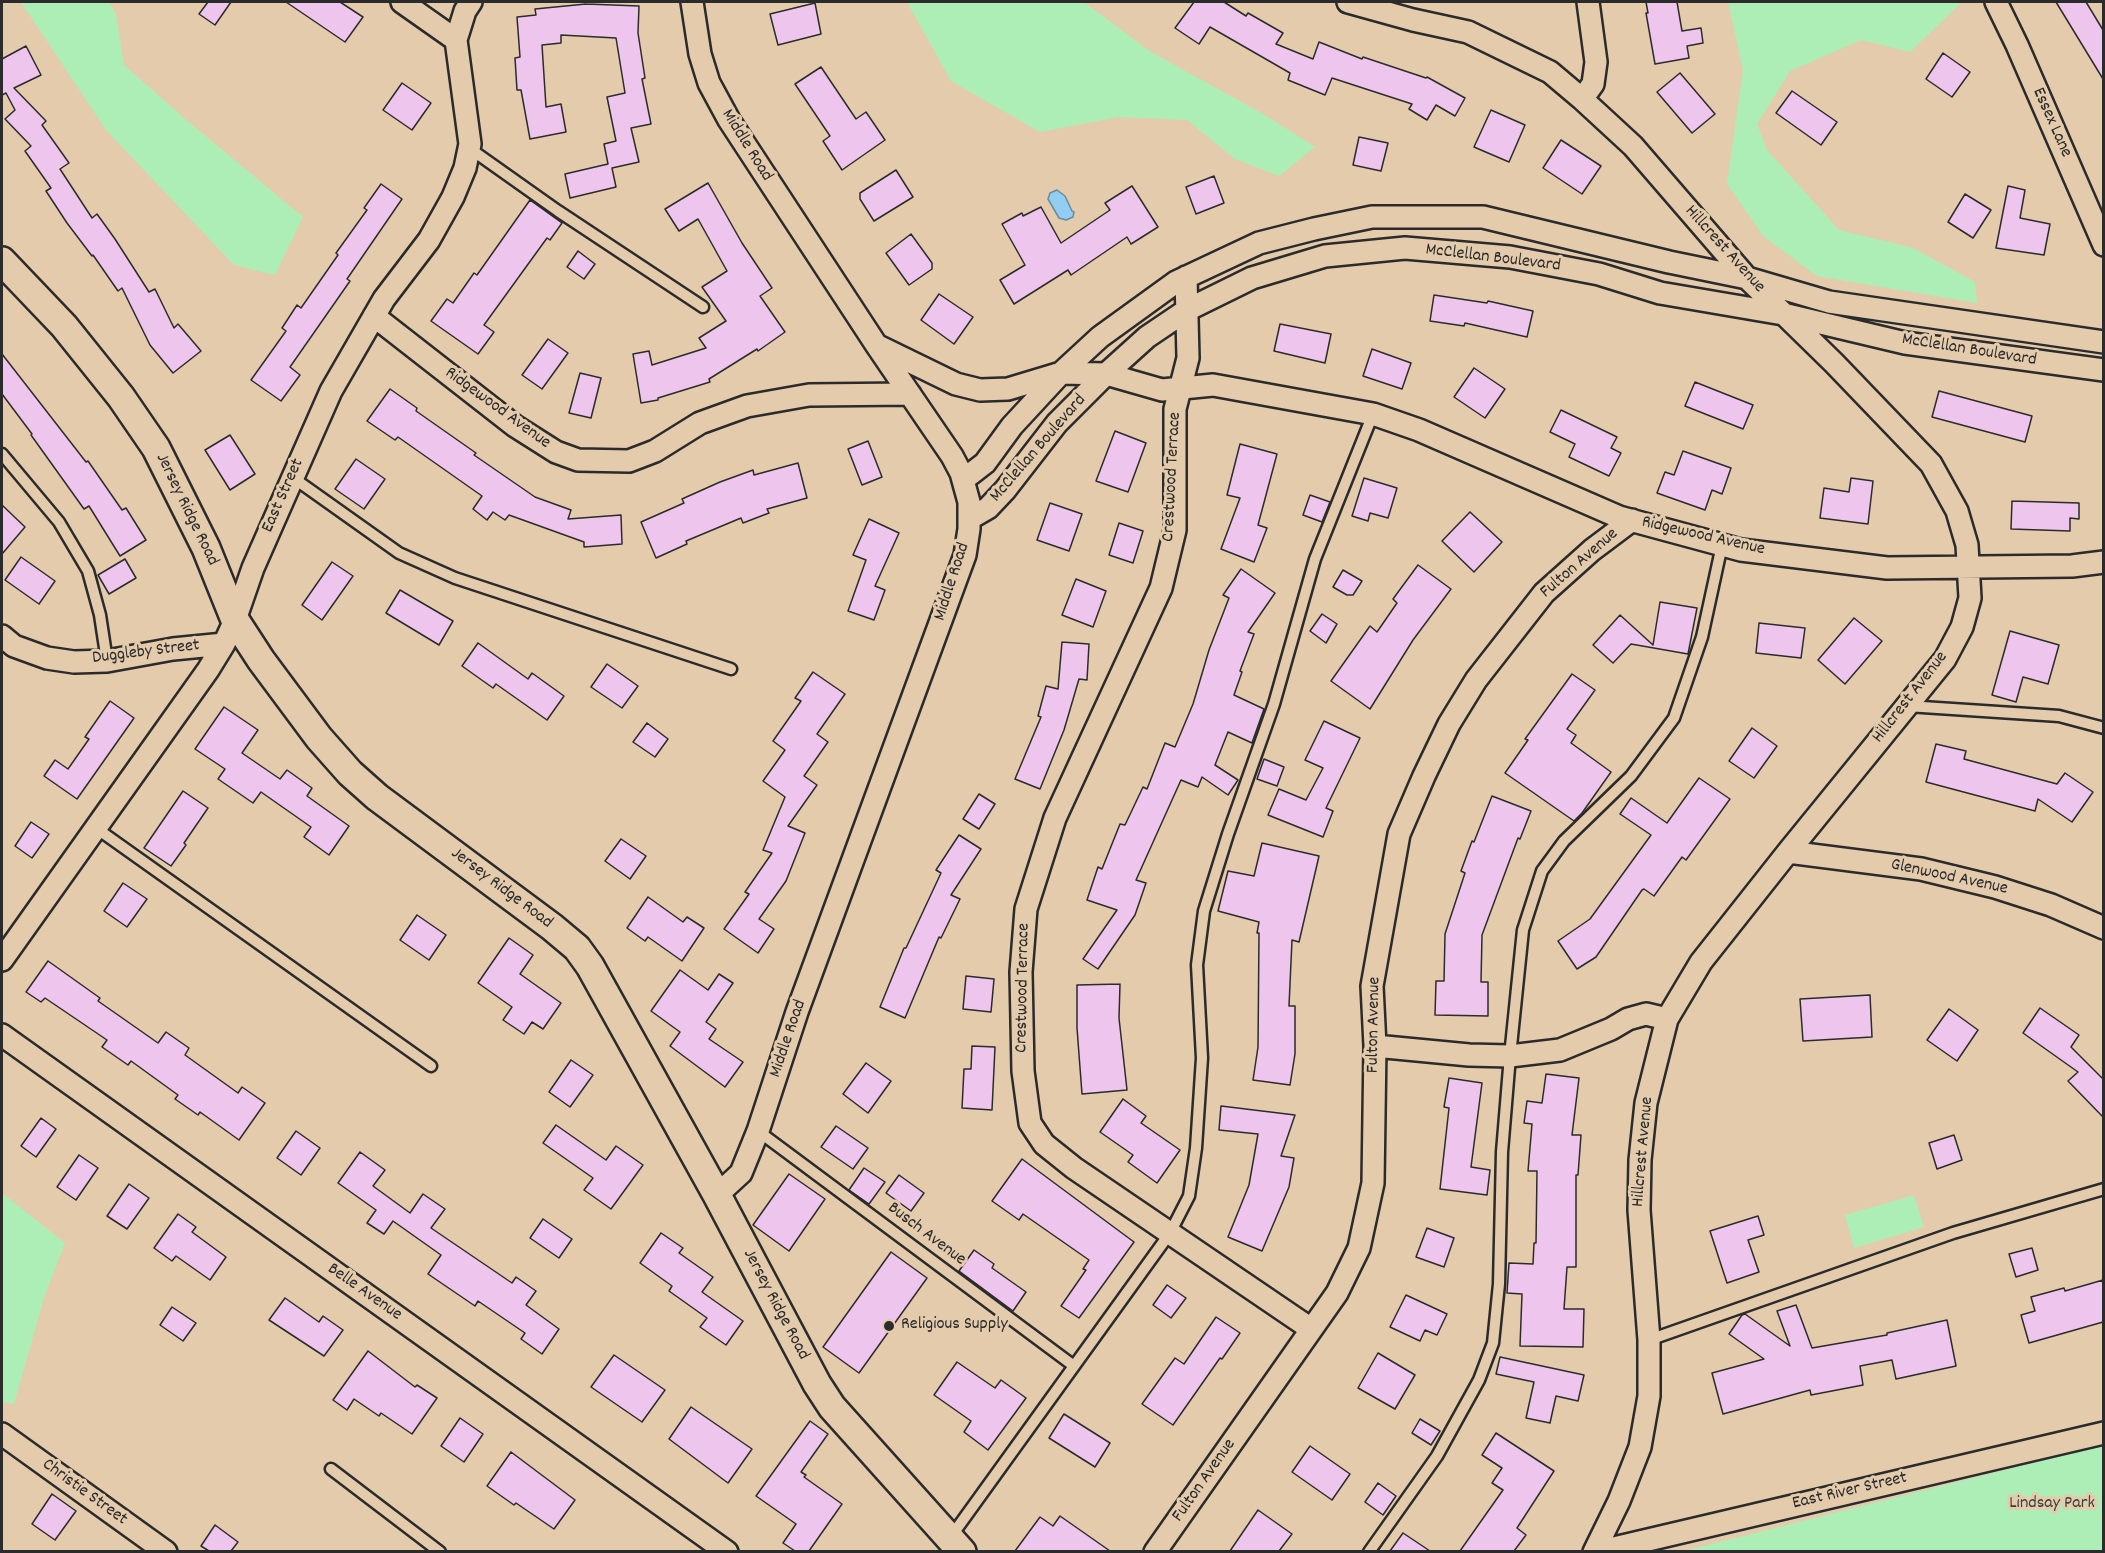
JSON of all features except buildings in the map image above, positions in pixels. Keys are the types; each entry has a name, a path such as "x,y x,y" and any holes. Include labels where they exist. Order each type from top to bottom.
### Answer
{"street":[{"path":"402,2 456,40"},
{"name":"East Street","path":"2,960 208,670 230,632 253,568 331,391 384,299 429,240 453,197 465,168 470,148 456,40 465,11 471,2"},
{"name":"Middle Road","path":"692,2 700,54 709,83 729,120 952,456 963,480 969,502 965,555 797,1012 758,1131 741,1173 717,1195"},
{"name":"Hillcrest Avenue","path":"1348,2 1468,32 1550,72 1582,99 1633,146 1747,278 1834,363 1931,464 1957,511 1967,545 1970,598 1962,627 1945,659 1701,962 1667,1019 1646,1103 1640,1160 1639,1210 1649,1340 1649,1396 1640,1447 1619,1501 1595,1551"},
{"path":"1582,99 1593,84 1596,62 1588,2"},
{"name":"Essex Lane","path":"1996,2 2022,56 2103,245"},
{"name":"McClellan Boulevard","path":"963,480 985,463 1012,426 1061,373 1100,337 1186,277 1259,243 1372,217 1483,217 1669,262 1747,278 1829,302 2103,342"},
{"name":"McClellan Boulevard","path":"969,519 988,508 1005,490 1057,423 1106,374 1147,338 1187,310 1252,278 1325,256 1405,248 1510,258 1599,274 1660,293 1783,314 1905,342 2103,370"},
{"name":"Jersey Ridge Road","path":"2,261 64,326 121,397 156,448 206,548 230,632 261,660 319,738 350,773 377,797 577,948 590,966 717,1195 817,1384 832,1407 956,1545"},
{"path":"1181,388 1188,358 1186,277"},
{"name":"Ridgewood Avenue","path":"374,316 514,426 556,452 578,460 629,461 655,451 700,423 747,406 809,394 910,394"},
{"name":"McClellan Boulevard","path":"877,346 956,384 980,390 1008,389 1061,373"},
{"name":"Ridgewood Avenue","path":"1061,373 1106,374 1162,390 1213,385 1373,414 1419,430 1632,520 1741,550 1887,568 2072,566 2103,562"},
{"name":"Crestwood Terrace","path":"1181,388 1175,409 1174,530 1161,588 1055,818 1026,909 1021,972 1023,1071 1030,1123 1044,1144 1074,1168 1311,1329"},
{"name":"Fulton Avenue","path":"1155,1551 1337,1293 1359,1248 1372,1183 1375,1046 1372,987 1400,834 1424,776 1449,724 1476,680 1544,593 1592,550 1632,520"},
{"name":"Duggleby Street","path":"2,636 14,646 47,658 74,662 107,661 173,649 230,632"},
{"name":"Glenwood Avenue","path":"1788,852 1921,869 1995,887 2051,905 2103,928"},
{"path":"1375,1046 1469,1055 1509,1056 1560,1050 1611,1029 1628,1019 1646,1014 1667,1019"},
{"name":"Belle Avenue","path":"2,1035 727,1551"},
{"name":"Christie Street","path":"2,1434 166,1551"},
{"name":"East River Street","path":"1595,1551 2103,1434"}],"lane":[{"path":"470,148 558,211 703,307"},
{"path":"956,1545 1074,1366 1170,1233 1189,1196 1196,1148 1202,1058 1197,965 1204,911 1228,834 1274,704 1315,559 1373,414"},
{"path":"2,454 59,522 88,571 100,615 107,661"},
{"path":"292,477 399,553 455,578 731,669"},
{"path":"1369,1551 1437,1456 1479,1380 1493,1343 1499,1284 1502,1152 1509,1056 1523,930 1542,871 1564,842 1631,776 1674,718 1702,637 1722,545"},
{"path":"1906,706 2059,716 2103,728"},
{"path":"96,828 431,1066"},
{"name":"Busch Avenue","path":"758,1131 1074,1366"},
{"path":"1649,1340 1953,1233 2103,1188"},
{"path":"331,1469 440,1551"}],"green space":[{"path":"21,2 109,2 116,14 124,65 303,217 275,275 234,265 106,130"},
{"path":"907,2 1084,2 1151,52 1265,115 1315,147 1279,176 1235,159 1187,120 1119,117 1040,132 951,81"},
{"path":"1728,2 1962,2 1910,52 1861,40 1790,71 1757,124 1767,150 1839,230 1913,248 1975,282 1977,303 1817,276 1764,237 1727,184 1743,70"},
{"path":"2,1193 65,1243 44,1298 14,1404 2,1402"},
{"path":"1914,1195 1924,1227 1854,1248 1845,1215"},
{"name":"Lindsay Park","path":"2103,1445 2103,1551 1684,1551"}],"water":[{"path":"1057,190 1065,196 1074,212 1073,217 1066,220 1059,218 1048,199 1050,193"}],"place":[{"name":"Religious Supply","path":"889,1326"}]}
